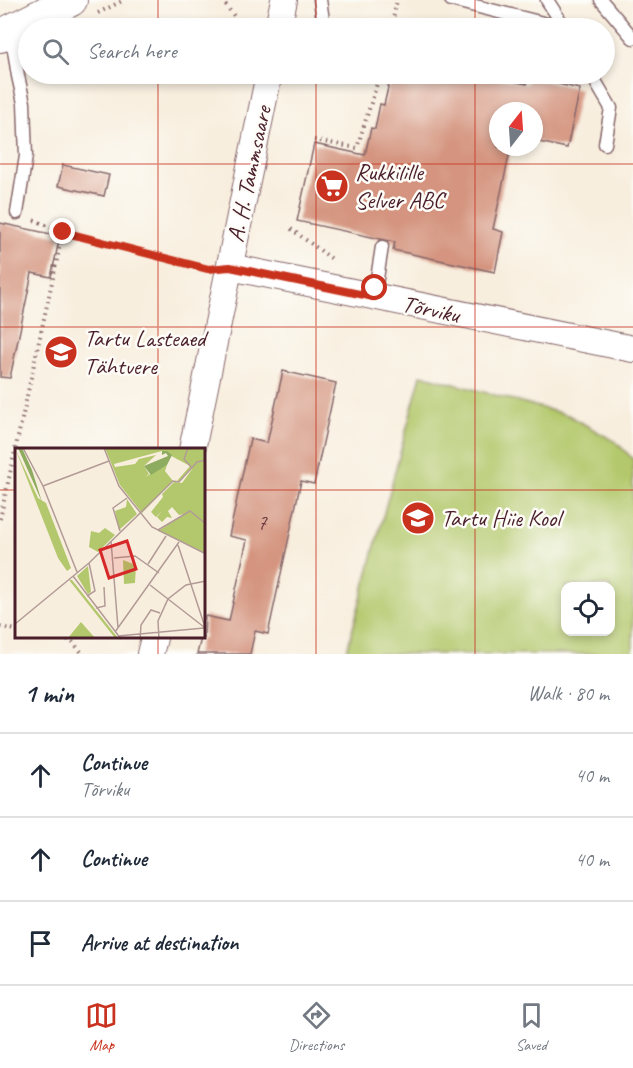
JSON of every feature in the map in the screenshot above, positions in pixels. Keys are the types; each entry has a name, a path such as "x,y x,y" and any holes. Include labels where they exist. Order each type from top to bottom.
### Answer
{"street":[{"path":"35,18 71,0"},
{"path":"280,18 284,0"},
{"name":"A. H. Tammsaare","path":"192,448 270,90"},
{"name":"Tõrviku","path":"230,267 633,349"},
{"path":"150,654 154,639"}],"lane":[{"path":"320,0 323,18"},
{"path":"451,0 524,18"},
{"path":"547,0 558,18"},
{"path":"601,0 633,38"},
{"path":"5,33 18,76"},
{"path":"17,213 26,156 24,103 20,84"},
{"path":"597,84 611,108 605,144"},
{"path":"374,297 382,247"}],"path":[{"path":"222,0 236,18"},
{"path":"393,18 397,0"},
{"path":"314,140 357,148 377,84"},
{"path":"16,448 63,232 208,269 230,267"},
{"path":"0,519 15,451"},
{"path":"0,627 15,630"},
{"path":"73,639 82,654"}],"green space":[{"path":"421,375 568,415 616,442 633,459 633,654 346,654"}],"building":[{"path":"389,84 558,84 580,89 567,148 543,143 543,102 489,102 489,156 509,156 493,229 503,232 495,272 393,250 395,242 297,221 314,144 365,155 371,128 375,129 380,104 384,105"},
{"path":"63,165 109,175 104,196 58,186"},
{"name":"Tartu Lasteaed Tähtvere","path":"0,223 60,236 51,277 32,273 10,378 0,377"},
{"path":"283,371 336,383 314,484 301,481 268,634 255,631 250,654 197,654 201,639 206,639 206,616 229,621 247,540 229,536 250,439 267,443"}],"place":[{"name":"Rukkilille Selver ABC","path":"332,186"},
{"name":"Tartu Lasteaed Tähtvere","path":"61,352"},
{"name":"Tartu Hiie Kool","path":"418,518"}],"route":[{"path":"63,232 208,269 230,267 374,297 375,288"}]}
